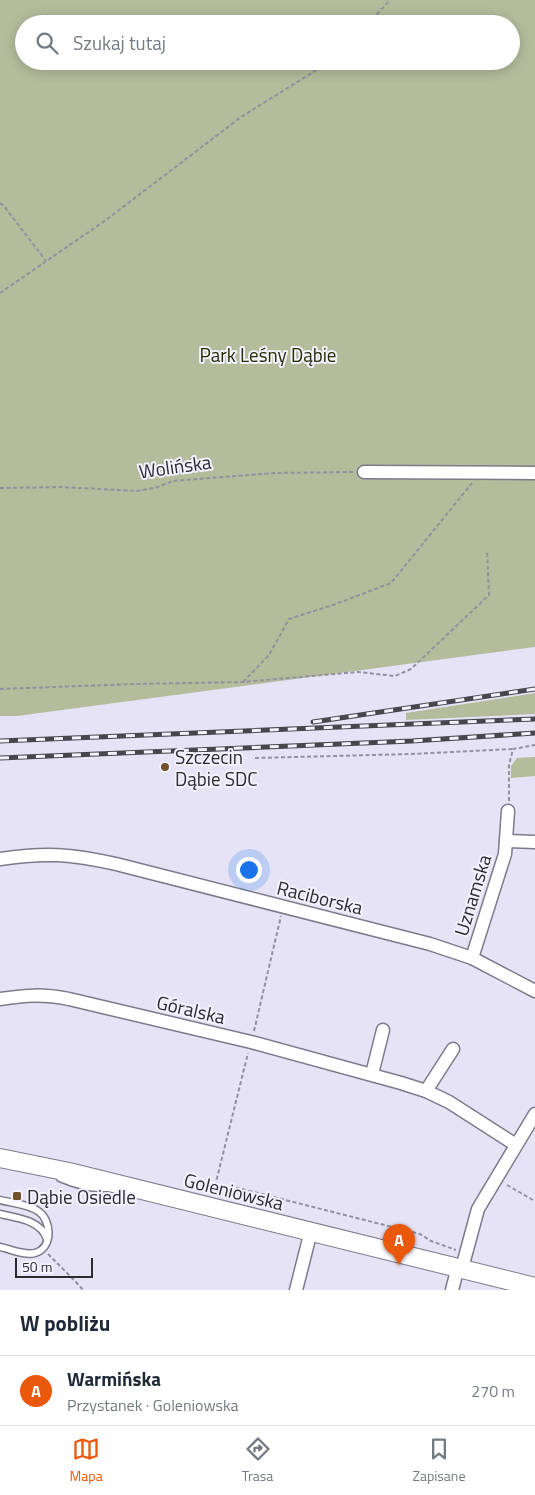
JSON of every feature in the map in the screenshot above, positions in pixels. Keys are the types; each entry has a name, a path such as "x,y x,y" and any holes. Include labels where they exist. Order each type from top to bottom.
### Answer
{"street":[{"path":"360,472 535,473"},
{"name":"Uznamska","path":"472,958 505,854 508,811"},
{"name":"Uznamska","path":"506,841 535,842"},
{"name":"Raciborska","path":"0,859 50,854 88,858 407,938 472,958 535,991"},
{"name":"Góralska","path":"0,999 40,995 69,1000 251,1042 372,1074 426,1091 464,1111 516,1145"},
{"path":"372,1074 383,1030"},
{"path":"426,1091 453,1049"},
{"path":"452,1290 478,1209 535,1114"},
{"name":"Goleniowska","path":"0,1158 127,1186 311,1231 462,1263 535,1287"},
{"path":"296,1290 311,1231"}],"lane":[{"path":"0,1200 38,1211 46,1220 48,1226 48,1239 39,1251 30,1254 0,1247"},
{"path":"0,1214 33,1223 42,1229 48,1239"}],"path":[{"path":"376,15 390,0"},
{"path":"0,293 106,220 241,117 317,70"},
{"path":"0,203 46,261"},
{"name":"Wolińska","path":"0,488 60,487 137,492 173,481 274,474 360,472"},
{"path":"243,682 269,655 289,619 333,605 390,583 481,473"},
{"path":"0,689 243,682 358,672 395,676 411,669 489,594 487,550"},
{"path":"255,758 513,749 535,744"},
{"path":"508,811 509,765 513,749"},
{"path":"496,1178 533,1200"},
{"path":"198,1192 215,1186 238,1188 414,1232 420,1234 462,1263"},
{"path":"43,1248 82,1290"}],"green space":[{"name":"Park Leśny Dąbie","path":"0,0 535,0 535,647 17,716 0,716"},
{"path":"535,693 535,714 406,720 406,713"},
{"path":"535,757 535,776 511,778 511,766 517,758"}],"railway":[{"path":"313,722 535,689"},
{"path":"0,741 535,719"},
{"path":"0,758 412,741 535,733"}],"place":[{"name":"Szczecin Dąbie SDC","path":"165,767"},
{"name":"Dąbie Osiedle","path":"17,1196"},
{"name":"Warmińska","path":"399,1265"}]}
